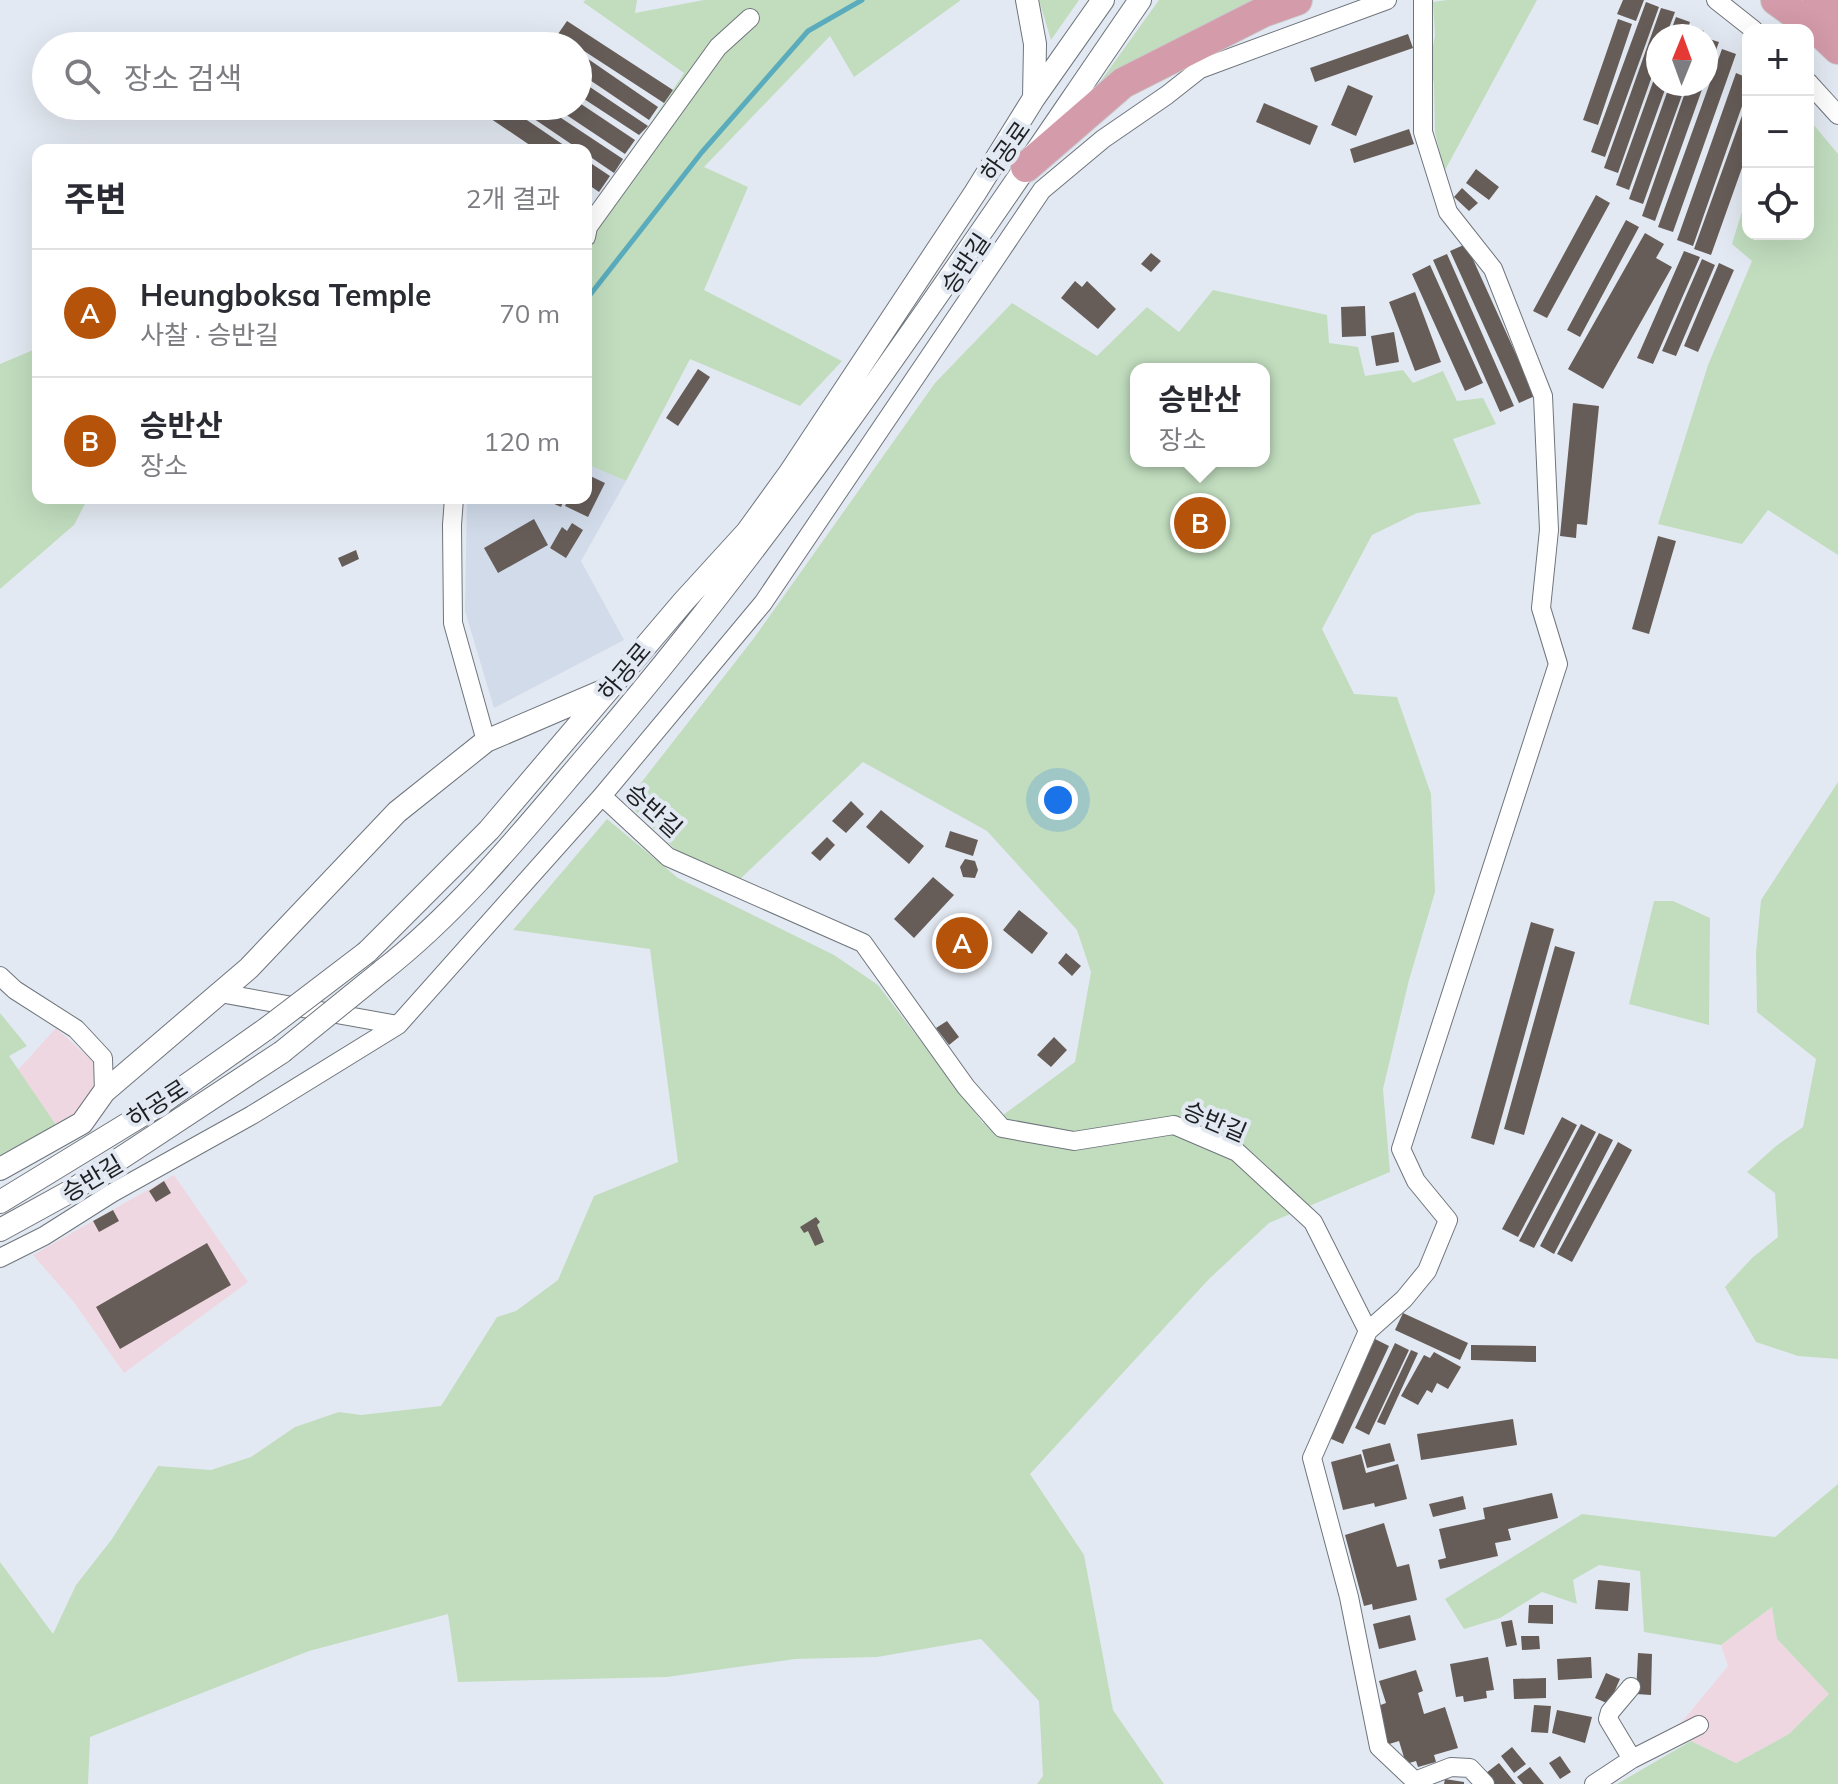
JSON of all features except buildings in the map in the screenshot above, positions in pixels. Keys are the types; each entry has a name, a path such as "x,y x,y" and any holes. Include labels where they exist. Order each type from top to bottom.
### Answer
{"highway":[{"path":"1026,167 1123,83 1263,12 1297,0"},
{"path":"1776,0 1838,49"},
{"path":"1818,0 1838,21"}],"street":[{"path":"1027,0 1035,44 1034,98"},
{"name":"하공로","path":"0,1202 157,1106 266,1029 367,952 489,830 747,532 789,474 975,193 1034,98 1103,0"},
{"name":"하공로","path":"0,1230 71,1191 282,1052 409,949 485,875 640,693 750,557 1026,167 1140,0"},
{"name":"승반길","path":"0,1258 44,1236 112,1193 252,1115 398,1025 602,796 763,603 1042,190 1103,139 1200,69 1387,0"},
{"path":"1423,0 1423,132 1448,212 1493,269 1543,396 1549,530 1541,608 1558,664 1401,1149 1416,1181 1448,1220 1427,1271 1404,1299 1368,1331 1312,1458 1349,1597 1379,1747 1415,1783 1451,1767 1470,1768 1485,1784"},
{"path":"1716,0 1746,24"},
{"path":"592,221 718,47 750,18"},
{"path":"1814,89 1838,115"},
{"path":"454,504 453,623 486,741"},
{"path":"0,1169 82,1123 104,1092 249,968 397,812 486,741 610,688"},
{"name":"승반길","path":"602,796 668,857 863,943 966,1087 1002,1128 1074,1141 1174,1125 1237,1152 1313,1222 1368,1331"},
{"path":"0,976 15,990 76,1029 103,1058 104,1092"},
{"path":"220,993 398,1025"},
{"path":"1631,1687 1610,1712 1608,1719 1632,1759"},
{"path":"1594,1784 1632,1759 1699,1725"}],"shaded area":[{"path":"592,467 626,481 581,561 624,640 494,708 465,611 467,504 592,504"},
{"path":"56,1028 95,1063 96,1090 79,1113 56,1125 18,1070"},
{"path":"174,1175 248,1282 124,1373 73,1301 33,1255"},
{"path":"1772,1607 1777,1639 1829,1694 1789,1734 1736,1763 1691,1741 1681,1723 1728,1666 1721,1645"}],"green space":[{"path":"637,0 635,13 704,0 961,0 854,77 830,36 704,167 748,187 704,290 842,361 800,406 690,359 626,481 592,467 592,211 684,73 583,2"},
{"path":"1039,0 1079,0 1051,40"},
{"path":"1159,0 1269,0 1085,103"},
{"path":"1537,0 1444,172 1435,132 1430,61 1435,36 1433,2"},
{"path":"1814,125 1838,154 1838,555 1768,510 1742,544 1658,524 1708,365 1752,261 1732,244 1742,212 1742,240 1814,240"},
{"path":"1213,290 1327,315 1329,343 1358,347 1365,376 1403,370 1413,383 1443,371 1457,401 1483,398 1496,424 1453,439 1481,504 1417,513 1372,535 1322,629 1354,694 1397,697 1431,794 1435,892 1409,980 1383,1089 1390,1172 1269,1223 1209,1279 1030,1474 1084,1555 1113,1710 1164,1784 1037,1784 1043,1776 1039,1701 981,1639 877,1657 795,1659 667,1677 458,1682 448,1614 309,1651 90,1737 88,1784 0,1784 0,1562 53,1634 76,1585 112,1539 158,1466 211,1470 251,1457 295,1427 339,1412 361,1415 441,1406 497,1317 516,1311 558,1280 594,1196 678,1162 650,949 513,930 607,819 678,878 834,955 878,985 983,1123 1003,1115 1075,1062 1091,972 1077,930 987,831 863,762 738,881 679,853 626,802 754,638 935,383 1012,303 1097,356 1147,307 1179,332"},
{"path":"32,351 32,504 85,504 74,525 0,589 0,364"},
{"path":"1838,782 1838,1359 1798,1356 1756,1342 1725,1287 1752,1258 1778,1237 1775,1193 1747,1172 1803,1127 1816,1059 1757,1012 1756,953 1761,900"},
{"path":"1654,901 1673,901 1710,918 1709,1025 1629,1004"},
{"path":"0,1013 27,1046 9,1056 56,1125 0,1155"},
{"path":"1838,1484 1838,1784 1617,1784 1691,1741 1736,1763 1789,1734 1829,1694 1777,1639 1772,1607 1721,1645 1644,1632 1640,1571 1599,1565 1573,1580 1577,1604 1542,1592 1500,1618 1464,1629 1445,1599 1582,1514 1775,1537"}],"waterway":[{"path":"592,292 702,152 808,31 862,0"}],"place":[{"name":"승반산","path":"1200,523"},
{"name":"Heungboksa Temple","path":"962,943"}]}
